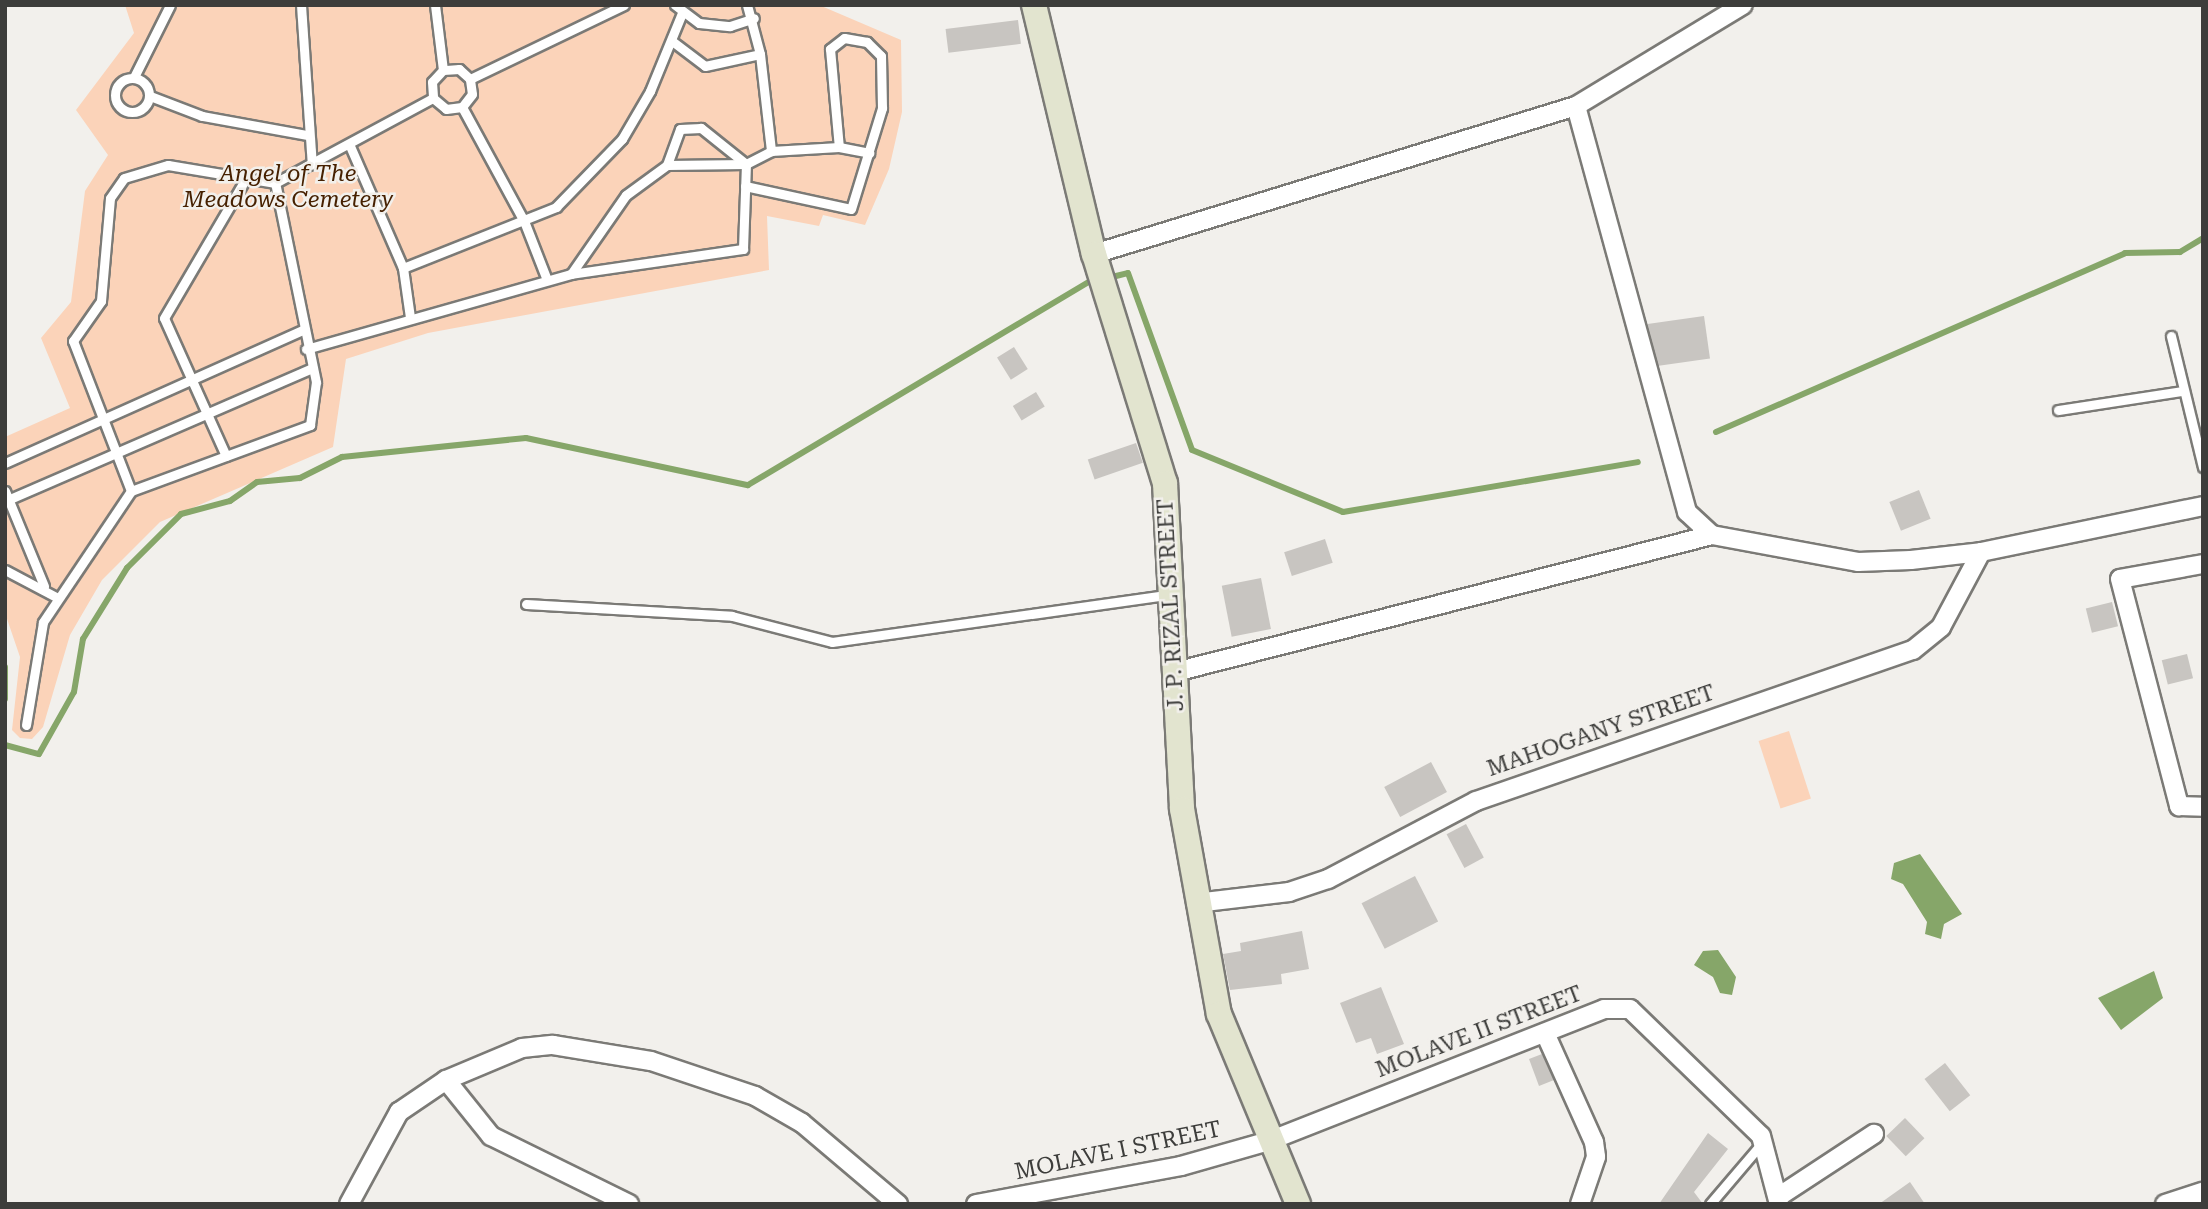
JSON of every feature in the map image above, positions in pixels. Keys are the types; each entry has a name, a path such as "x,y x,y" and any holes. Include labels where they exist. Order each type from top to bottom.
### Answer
{"main road":[{"name":"J. P. RIZAL STREET","path":"1034,5 1094,254 1165,483 1174,594 1182,809 1196,903 1219,1014 1269,1141 1298,1204"}],"street":[{"path":"1094,254 1576,106 1732,8"},
{"path":"1576,106 1687,512 1712,535"},
{"path":"1175,672 1712,535 1858,562 1981,552 2203,506"},
{"name":"MAHOGANY STREET","path":"1196,903 1289,892 1328,879 1476,801 1913,650 1941,627 1981,552"},
{"path":"2203,564 2120,579 2179,806 2203,807"},
{"name":"MOLAVE II STREET","path":"1269,1141 1604,1009 1630,1009 1745,1116 1762,1143 1779,1201"},
{"path":"1545,1033 1594,1142 1596,1157 1580,1204"},
{"path":"349,1204 400,1112 446,1080 522,1048 553,1045 651,1061 755,1096 802,1123 898,1204"},
{"path":"446,1080 491,1136 629,1204"},
{"path":"1779,1201 1874,1134"},
{"name":"MOLAVE I STREET","path":"976,1204 1020,1201 1181,1166 1269,1141"},
{"path":"2165,1204 2203,1192"}],"lane":[{"path":"134,77 170,5"},
{"path":"301,5 307,135 312,164"},
{"path":"435,5 443,70"},
{"path":"470,79 624,5"},
{"path":"675,5 682,13 709,24 754,18"},
{"path":"747,5 754,18 760,54 771,151"},
{"path":"403,268 556,207 622,139 671,41 682,13"},
{"path":"745,186 851,209 881,108 881,56 867,42 844,38 831,49 839,147"},
{"path":"671,41 705,66 760,54"},
{"path":"458,69 470,79 472,94 462,107 446,109 433,98 432,82 443,70 458,69"},
{"path":"134,77 146,83 150,96 136,113 116,101 122,80 134,77"},
{"path":"150,96 202,117 307,135"},
{"path":"131,491 114,454 73,341 101,301 110,198 124,178 155,165 275,183 349,146 433,98"},
{"path":"462,107 524,221 547,280"},
{"path":"571,274 626,195 667,165 680,129 701,128 746,164"},
{"path":"349,146 403,268 410,317"},
{"path":"667,165 746,164 771,151 839,147 869,153"},
{"path":"306,349 410,317 571,274 743,249 746,164"},
{"path":"226,456 164,318 246,178"},
{"path":"26,725 43,622 57,597 131,491 310,425 312,368 306,349 275,183"},
{"path":"5,463 191,375 303,329"},
{"path":"2171,336 2182,391 2203,467"},
{"path":"44,586 7,497 312,368"},
{"path":"2058,410 2182,391"},
{"path":"5,570 44,586 57,597"},
{"path":"526,604 732,616 832,642 1174,594"},
{"path":"1710,1204 1762,1143"}],"green space":[{"name":"Angel of The Meadows Cemetery","path":"125,5 819,5 901,40 902,112 889,169 865,225 823,215 819,226 767,216 769,270 428,333 346,359 333,447 160,522 102,580 70,635 43,727 32,739 20,738 12,730 20,657 5,613 5,437 70,408 41,338 71,302 85,191 108,155 76,110 134,33"},
{"path":"1789,731 1811,799 1781,808 1759,741"}],"shaded area":[{"path":"1920,854 1962,914 1944,924 1941,939 1925,934 1927,922 1903,884 1891,879 1894,863"},
{"path":"1718,950 1736,977 1732,995 1720,993 1713,977 1694,965 1703,951"},
{"path":"2154,971 2163,998 2121,1030 2098,998"}],"building":[{"path":"1018,20 1021,44 948,53 946,29"},
{"path":"1704,316 1710,359 1654,367 1648,324"},
{"path":"1014,347 1028,369 1011,380 997,358"},
{"path":"1036,392 1045,407 1022,420 1013,406"},
{"path":"1136,443 1143,463 1095,479 1088,460"},
{"path":"1919,490 1931,519 1901,531 1889,502"},
{"path":"1325,539 1333,563 1292,576 1284,552"},
{"path":"1261,578 1271,629 1232,637 1222,586"},
{"path":"2112,602 2118,626 2092,633 2086,609"},
{"path":"2187,654 2193,678 2168,685 2162,660"},
{"path":"1431,762 1447,792 1400,817 1384,787"},
{"path":"1466,824 1484,858 1464,868 1447,834"},
{"path":"1415,876 1438,921 1385,949 1362,903"},
{"path":"1302,931 1309,969 1281,974 1282,984 1230,990 1223,954 1241,951 1240,943"},
{"path":"1381,987 1404,1044 1377,1054 1371,1038 1356,1043 1340,1003"},
{"path":"1542,1054 1554,1080 1539,1086 1529,1059"},
{"path":"1945,1063 1970,1095 1950,1111 1925,1079"},
{"path":"1905,1118 1924,1138 1906,1156 1886,1136"},
{"path":"1708,1133 1728,1149 1694,1192 1703,1204 1659,1204"},
{"path":"1910,1182 1925,1204 1879,1204"}],"waterway":[{"path":"1716,432 2125,253 2180,252 2203,238"},
{"path":"1116,276 1128,273 1192,450 1343,512 1638,462"},
{"path":"5,745 39,754 74,692 83,639 127,568 181,514 230,501 257,482 300,478 342,457 526,438 748,485 1090,281"},
{"path":"5,667 5,699"}]}
